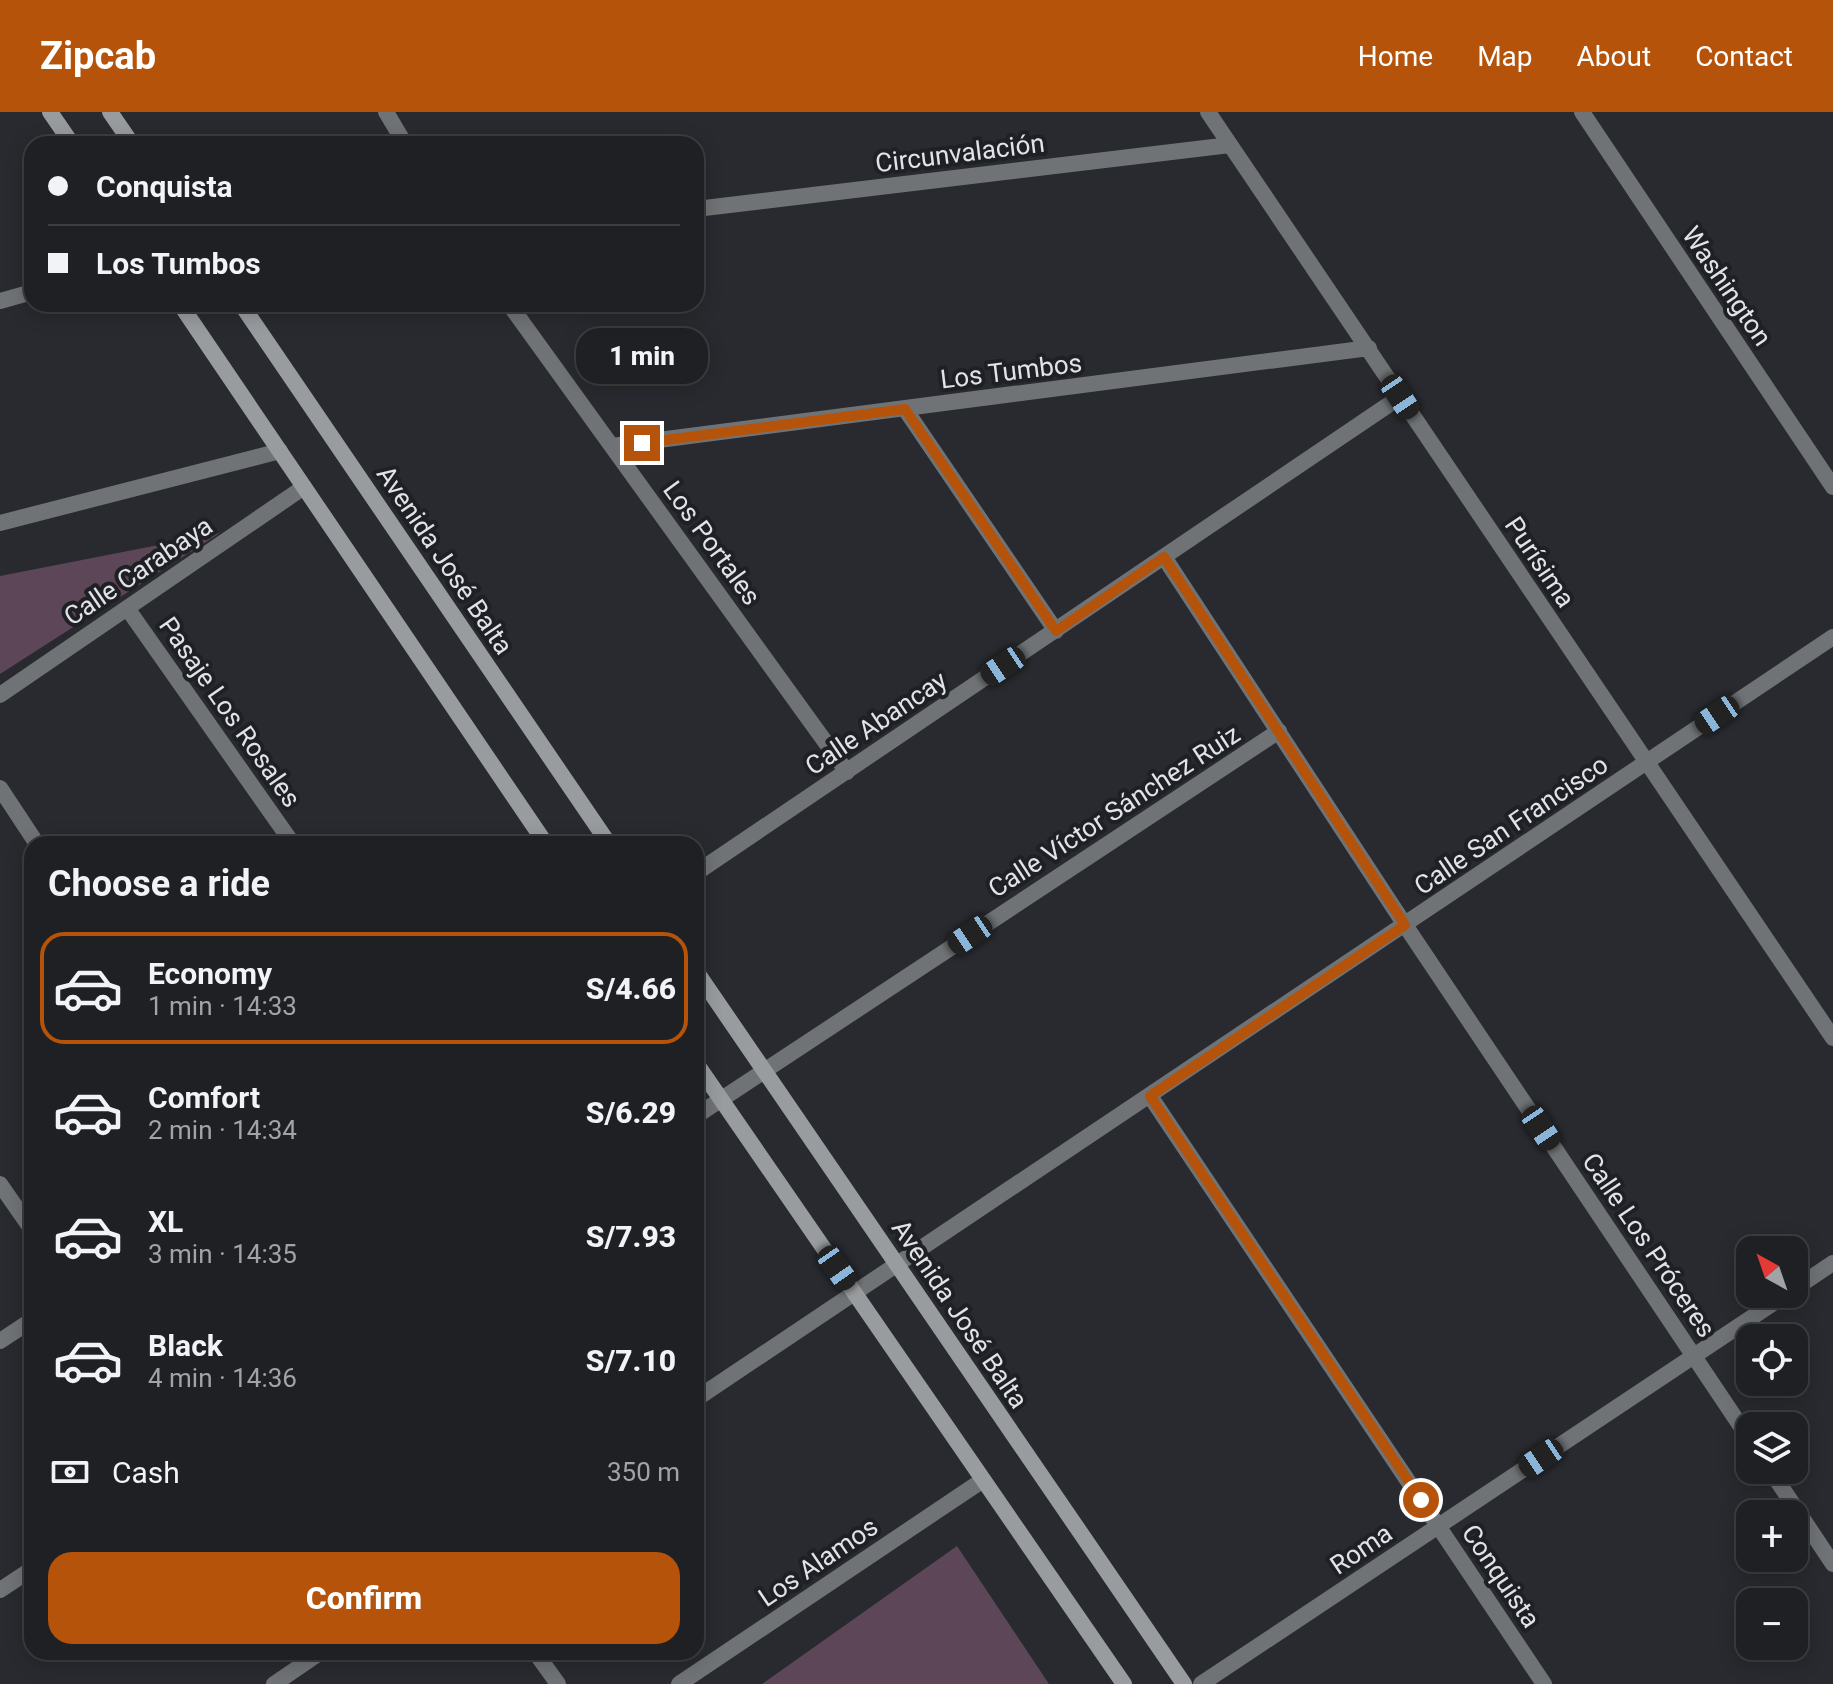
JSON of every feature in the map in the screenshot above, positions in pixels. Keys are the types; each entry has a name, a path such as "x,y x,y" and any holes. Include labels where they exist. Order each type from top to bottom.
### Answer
{"street":[{"path":"50,112 66,136"},
{"path":"110,112 126,136"},
{"path":"386,112 400,136"},
{"name":"Purísima","path":"1208,112 1833,1038"},
{"name":"Washington","path":"1582,112 1833,487"},
{"name":"Circunvalación","path":"704,208 1230,145"},
{"path":"0,301 24,294"},
{"path":"185,312 541,836"},
{"name":"Avenida José Balta","path":"246,312 604,836"},
{"name":"Los Portales","path":"515,312 847,772"},
{"name":"Los Tumbos","path":"612,446 1369,348"},
{"name":"Calle Abancay","path":"704,868 1400,397"},
{"path":"905,409 1056,631"},
{"path":"0,523 280,451"},
{"name":"Calle Carabaya","path":"0,695 304,487"},
{"name":"Calle Los Próceres","path":"1164,557 1405,925 1736,1419"},
{"name":"Pasaje Los Rosales","path":"127,608 287,836"},
{"name":"Calle San Francisco","path":"704,1394 1833,637"},
{"name":"Calle Víctor Sánchez Ruiz","path":"704,1111 1279,731"},
{"path":"0,788 32,836"},
{"name":"Avenida José Balta","path":"704,983 1184,1684"},
{"path":"704,1075 1124,1684"},
{"name":"Conquista","path":"1150,1096 1544,1684"},
{"path":"0,1184 24,1218"},
{"path":"1808,1280 1833,1263"},
{"name":"Roma","path":"1201,1684 1766,1308"},
{"path":"0,1341 24,1325"},
{"name":"Los Alamos","path":"679,1684 983,1480"},
{"path":"1779,1484 1833,1564"},
{"path":"0,1590 24,1574"},
{"path":"274,1684 309,1660"},
{"path":"541,1660 558,1684"}],"shaded area":[{"path":"220,533 0,674 0,576"},
{"path":"957,1546 1049,1684 762,1684"}],"route":[{"path":"642,443 905,409 1056,631 1164,557 1405,925 1150,1096 1421,1500"}]}
